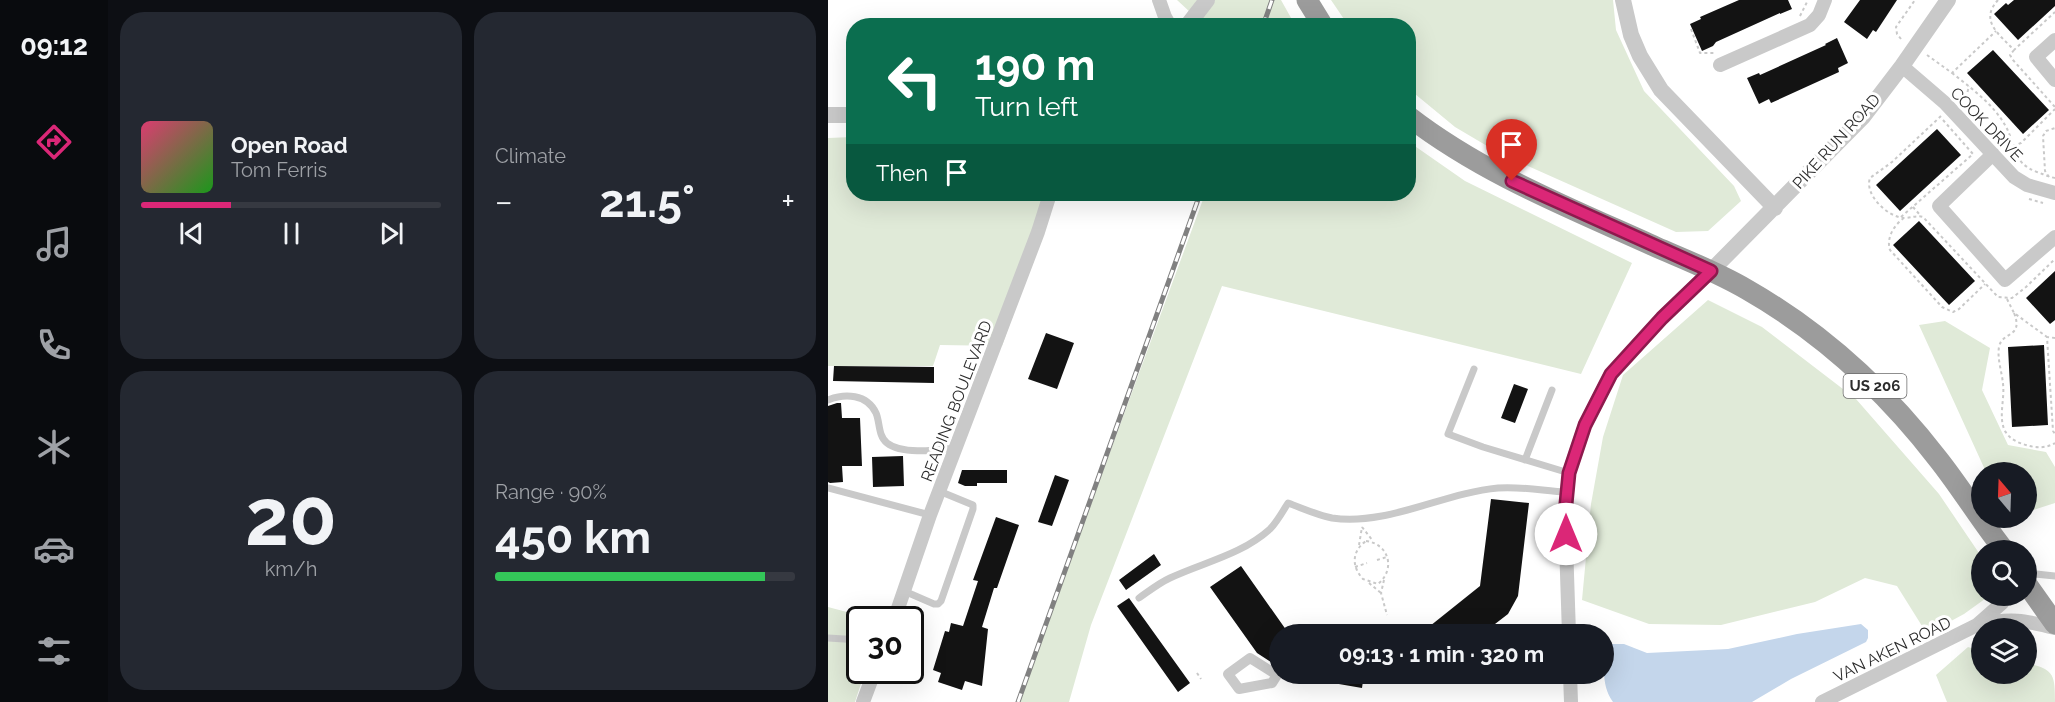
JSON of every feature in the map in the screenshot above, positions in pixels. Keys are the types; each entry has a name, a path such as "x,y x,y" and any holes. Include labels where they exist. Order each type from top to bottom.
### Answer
{"highway":[{"path":"1307,0 1318,18"},
{"name":"US 206","path":"1416,122 1463,154 1528,190 1711,271 1745,288 1787,314 1827,343 1885,395 1938,459 1997,540"},
{"path":"2037,597 2053,617"}],"street":[{"path":"1159,0 1166,18"},
{"path":"1193,18 1207,0"},
{"path":"1623,0 1631,35 1640,56 1661,90 1775,207"},
{"path":"1720,65 1810,25 1819,15 1825,0"},
{"name":"PIKE RUN ROAD","path":"1711,271 1856,124 1902,66 1948,0"},
{"path":"2055,39 2036,57 2055,80"},
{"name":"COOK DRIVE","path":"1902,66 1945,103 2014,177 2039,189 2055,193"},
{"path":"828,115 846,115"},
{"path":"1993,154 1939,206 2005,280 2055,237"},
{"name":"READING BOULEVARD","path":"899,606 930,515 1048,201"},
{"path":"1569,624 1565,514 1569,473 1585,425 1611,374 1662,318 1711,271"},
{"name":"VAN AKEN ROAD","path":"1985,618 1999,606"},
{"name":"VAN AKEN ROAD","path":"2037,618 2053,617"},
{"name":"VAN AKEN ROAD","path":"1822,702 1971,628"},
{"path":"863,702 870,684"},
{"path":"1570,684 1571,702"}],"lane":[{"path":"1474,369 1448,434 1569,473"},
{"path":"1525,460 1552,390"},
{"path":"828,400 835,397 857,397 867,401 876,413 882,437 887,443 898,448 922,450 955,448"},
{"path":"828,488 930,515"},
{"path":"1139,598 1167,579 1243,549 1271,528 1288,503 1330,517 1355,519 1380,516 1482,490 1500,488 1567,492"},
{"path":"904,591 934,604 941,601 973,505 939,491"},
{"path":"2037,574 2055,576"},
{"path":"828,638 846,639"}],"path":[{"path":"1799,17 1808,0"},
{"path":"1901,39 1896,27 1915,0"},
{"path":"1998,0 1991,8 1989,18 1996,31 2014,50"},
{"path":"2013,146 2021,143 2055,108 2010,55 2055,12"},
{"path":"1690,29 1700,54 1712,55 1722,50"},
{"path":"1952,73 1996,31"},
{"path":"1927,55 1978,94 2005,125 2021,163 2032,170 2055,178"},
{"path":"1958,103 1968,94 1969,86"},
{"path":"1968,94 1978,94"},
{"path":"1943,115 1944,124 1973,154 1976,162"},
{"path":"1933,124 1944,124"},
{"path":"2040,124 2046,131"},
{"path":"2049,177 2045,171 2043,136 2046,131 2055,128"},
{"path":"1973,154 1903,217 1888,244 1890,250 1942,307 1953,312 1985,284"},
{"path":"1913,207 1920,215"},
{"path":"2007,298 2017,321 2017,327 2000,343 1999,347 2004,388 2002,423 2011,439 2022,444 2049,447 2055,443"},
{"path":"2014,313 2047,338 2055,338"},
{"path":"2047,338 2055,434"},
{"path":"2049,370 2055,370"},
{"path":"1381,593 1359,575 1355,567 1354,559 1362,526 1368,536 1388,557 1388,569 1381,593 1387,615"},
{"path":"1358,548 1366,541 1377,544"},
{"path":"1377,560 1388,557"},
{"path":"1355,567 1367,563"},
{"path":"1367,582 1378,584 1386,575"},
{"path":"1197,673 1201,679"}],"green space":[{"path":"1177,0 1281,0 1291,18 1196,18"},
{"path":"1331,0 1613,0 1616,30 1644,91 1734,186 1741,201 1708,231 1676,232 1499,153 1455,127 1416,95 1416,18 1343,18"},
{"path":"846,137 846,201 1054,201 1002,346 940,345 933,366 828,366 828,138"},
{"path":"1416,147 1465,181 1632,263 1581,374 1222,286 1091,625 1069,702 1018,702 1202,201 1416,201"},
{"path":"1708,300 1762,327 1856,399 1939,494 1971,541 1971,606 1975,606 1927,634 1897,586 1865,578 1815,602 1721,625 1649,624 1582,600 1591,504 1603,437 1623,375"},
{"path":"1945,321 1990,348 1982,390 2008,445 2046,452 2055,467 2055,503 2037,509 2037,462 1981,462 1919,325"},
{"path":"828,607 846,612 846,684 861,684 855,702 828,702"},
{"path":"1968,647 1971,648 1971,684 2037,684 2037,666 2051,675 2055,702 1947,702 1936,675"}],"water":[{"path":"1861,624 1868,630 1868,638 1866,642 1791,679 1752,702 1613,702 1606,689 1605,684 1614,684 1614,644 1624,644 1647,653 1728,649 1797,634"}],"building":[{"path":"1739,0 1788,0 1792,9 1716,42 1702,51 1690,24 1701,19 1700,17"},
{"path":"1860,0 1897,0 1876,32 1873,30 1867,39 1844,22"},
{"path":"2014,0 2055,0 2055,6 2018,40 1994,14 2006,3 2008,5"},
{"path":"1837,38 1848,63 1838,68 1839,72 1771,103 1769,99 1759,104 1747,78 1759,73 1760,75"},
{"path":"1993,50 2049,110 2023,134 1967,73"},
{"path":"1937,129 1961,155 1900,211 1876,185"},
{"path":"1919,221 1975,281 1949,305 1893,245"},
{"path":"2055,271 2055,320 2050,324 2026,298"},
{"path":"1046,333 1074,343 1057,389 1028,379"},
{"path":"2044,345 2048,425 2012,427 2008,347"},
{"path":"834,366 934,367 934,383 833,381"},
{"path":"1514,384 1528,389 1515,423 1501,418"},
{"path":"841,403 842,418 860,418 862,466 842,466 843,482 830,483 828,482 828,406"},
{"path":"903,456 904,486 873,487 872,457"},
{"path":"962,470 1007,470 1007,483 977,483 977,486 965,486 958,483"},
{"path":"1055,475 1069,480 1052,526 1038,522"},
{"path":"1491,499 1529,503 1518,596 1508,614 1495,624 1432,624 1480,586"},
{"path":"996,517 1019,525 997,588 994,588 982,627 988,629 982,686 965,681 962,690 938,682 941,673 933,670 945,631 949,632 951,623 963,626 978,581 973,580"},
{"path":"1154,554 1161,565 1126,590 1119,580"},
{"path":"1241,566 1282,624 1269,624 1269,661 1257,653 1210,587"},
{"path":"1129,598 1190,683 1178,692 1117,606"},
{"path":"1339,684 1363,684 1362,688"}],"railway":[{"path":"1266,18 1272,0"},
{"path":"1018,702 1197,201"}],"route":[{"path":"1512,181 1711,271 1662,318 1611,374 1585,425 1569,473 1565,514 1566,534"}]}
